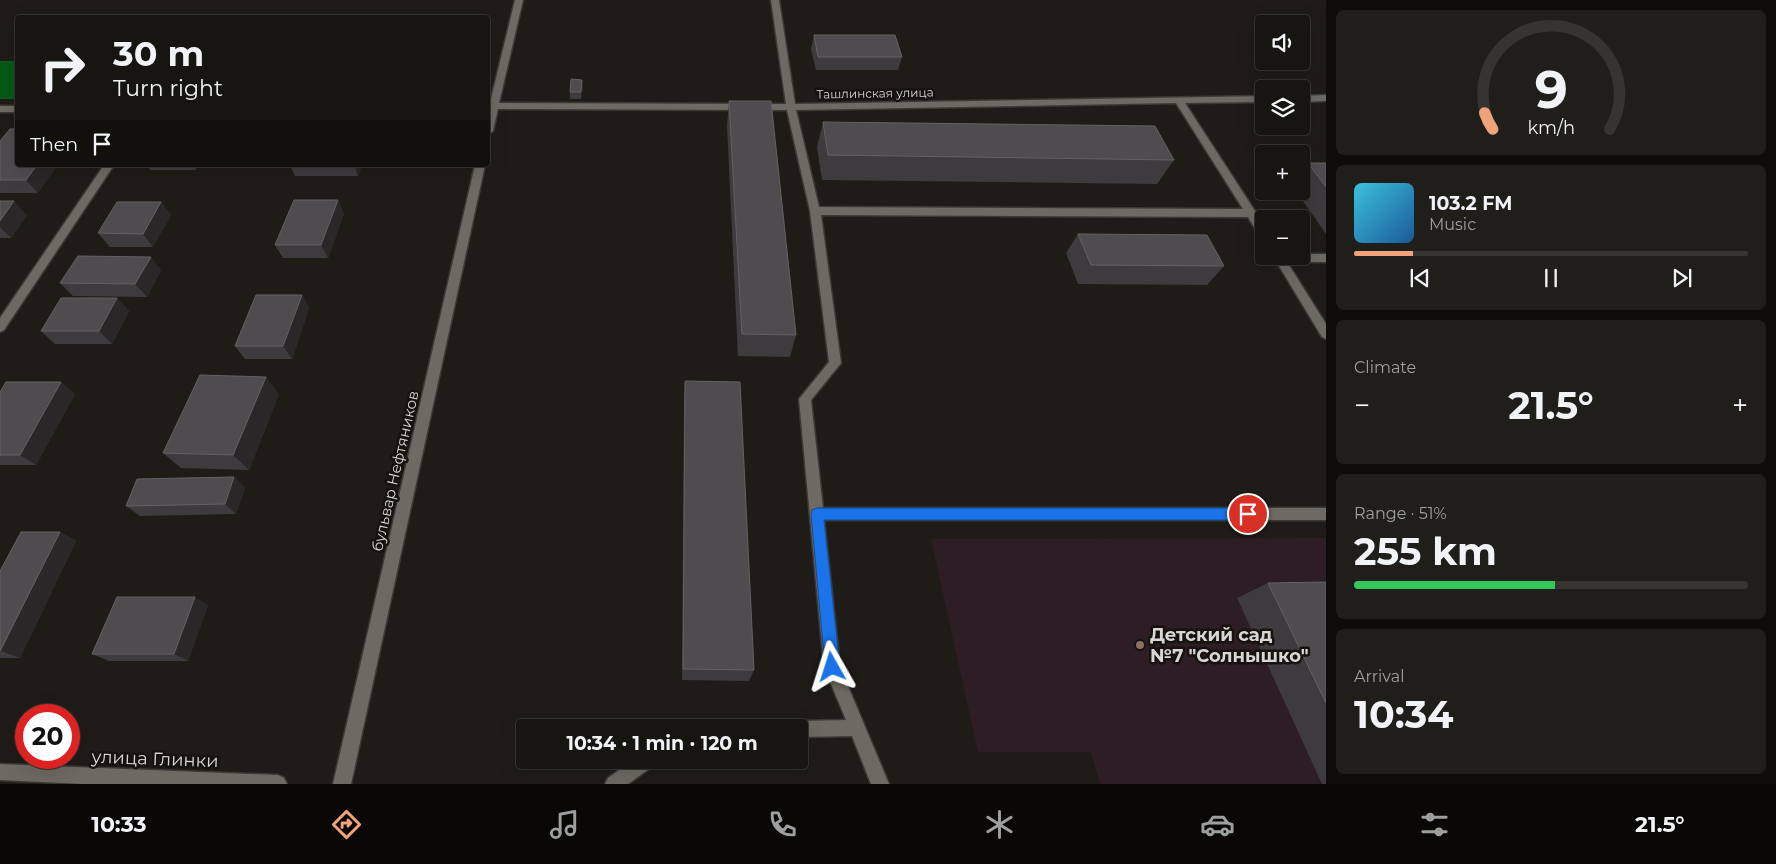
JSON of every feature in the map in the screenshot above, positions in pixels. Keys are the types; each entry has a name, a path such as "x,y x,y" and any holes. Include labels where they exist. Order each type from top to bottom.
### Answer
{"street":[{"path":"490,106 519,0"},
{"path":"775,0 791,107 815,211 835,363 805,399 832,667 880,784"},
{"path":"1310,99 1326,98"},
{"name":"Ташлинская улица","path":"490,106 791,107 1255,99"},
{"path":"1179,101 1255,219"},
{"path":"0,109 15,109"},
{"path":"0,328 108,167"},
{"name":"бульвар Нефтяников","path":"342,784 480,167"},
{"path":"815,211 1251,213"},
{"path":"1310,258 1326,258"},
{"path":"1284,265 1326,334"},
{"path":"817,514 1326,514"},
{"path":"808,728 858,728"},
{"path":"614,784 635,769"},
{"name":"улица Глинки","path":"0,772 278,784"}],"shaded area":[{"name":"Детский сад №7 \"Солнышко\"","path":"1326,538 1326,784 1100,784 1091,752 978,752 931,539"}],"green space":[{"path":"0,61 15,61 15,99 0,99"}],"building":[{"path":"814,35 895,35 902,57 818,57"},
{"path":"571,79 582,80 581,92 570,92"},
{"path":"729,101 771,101 796,335 742,334"},
{"path":"823,122 1155,126 1174,160 828,155"},
{"path":"10,129 15,129 15,167 36,167 26,180 0,180 0,141"},
{"path":"1310,163 1326,163 1326,187 1310,166"},
{"path":"294,200 338,200 321,245 275,245"},
{"path":"0,201 14,201 0,221"},
{"path":"117,202 161,202 143,234 98,233"},
{"path":"1078,234 1207,235 1224,266 1091,265"},
{"path":"78,256 151,257 135,284 60,283"},
{"path":"256,295 302,295 283,346 235,346"},
{"path":"61,298 117,298 99,331 41,331"},
{"path":"200,375 266,377 233,455 163,453"},
{"path":"685,381 740,382 754,670 683,669"},
{"path":"6,382 61,382 20,455 0,455 0,392"},
{"path":"234,477 225,504 126,506 137,479"},
{"path":"21,532 60,532 0,651 0,571"},
{"path":"1326,582 1326,703 1268,583"},
{"path":"117,597 195,597 174,654 92,654"}],"place":[{"name":"Детский сад №7 \"Солнышко\"","path":"1140,645"}],"route":[{"path":"832,667 817,514 1248,514"}]}
